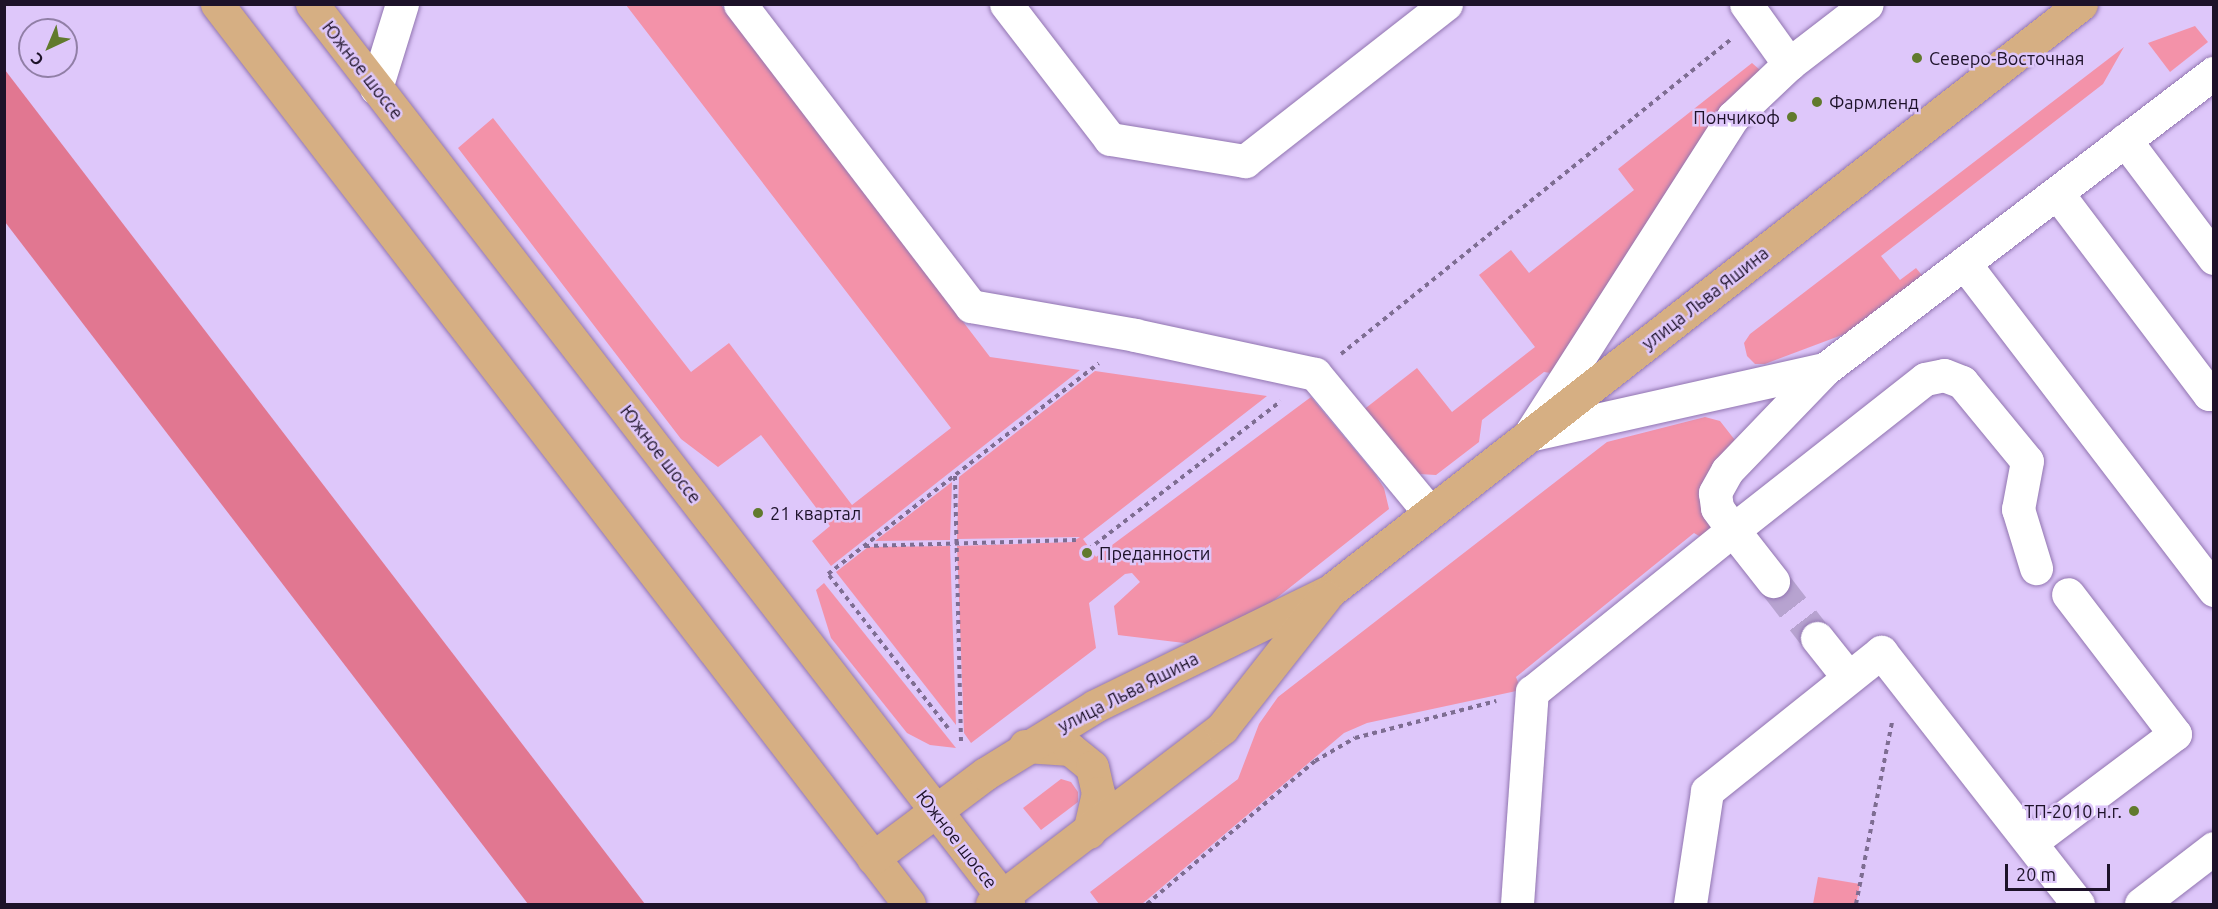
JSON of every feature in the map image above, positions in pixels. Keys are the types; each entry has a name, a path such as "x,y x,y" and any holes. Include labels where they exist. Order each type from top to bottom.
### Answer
{"main road":[{"path":"218,4 909,904"},
{"name":"Южное шоссе","path":"312,4 935,809 1001,902"},
{"name":"улица Льва Яшина","path":"873,858 935,809 1025,746 1095,706 1330,591 2081,4"},
{"name":"улица Льва Яшина","path":"1001,902 1222,728 1330,591"},
{"path":"1025,746 1070,749 1092,767 1098,793 1089,832"}],"street":[{"path":"376,88 402,4"},
{"path":"1006,4 1110,139 1245,161 1446,4"},
{"path":"1529,435 1733,117 1789,64 1867,4"},
{"path":"755,10 971,306 1135,335 1315,375 1429,513"},
{"path":"1751,12 1789,64"},
{"path":"1773,581 1717,508 1715,493 1727,471 1825,369 2214,73"},
{"path":"2125,140 2214,258"},
{"path":"2056,193 2209,394 2214,390"},
{"path":"1964,263 2214,590"},
{"path":"1529,435 1825,369"},
{"path":"1517,904 1532,692 1925,379 1944,375 1962,382 2027,461 2018,510 2036,568"},
{"path":"2031,842 2175,734 2068,594"},
{"path":"1817,638 1848,677"},
{"path":"1690,904 1707,791 1881,652 2078,904"},
{"path":"2141,904 2214,848"}],"path":[{"path":"1081,555 1315,375 1751,12"},
{"path":"948,728 828,574 1135,335"},
{"path":"955,475 954,542 961,744"},
{"path":"865,546 1076,540"},
{"path":"1856,904 1901,678"},
{"path":"1148,904 1315,761 1355,738 1532,692"}],"shaded area":[{"path":"626,5 721,5 990,357 1080,370 831,566 812,541 830,526 761,435 718,467 681,439 458,148 493,118 691,372 729,343 852,505 951,428"},
{"path":"2195,26 2208,42 2170,72 2148,43"},
{"path":"2124,47 2103,84 1881,256 1900,280 1916,268 1925,279 1890,317 1765,364 1755,364 1747,356 1744,343 1750,334"},
{"path":"1752,63 1760,70 1557,374 1544,372 1482,420 1479,442 1436,475 1419,474 1362,411 1417,368 1452,412 1535,347 1479,275 1511,250 1529,273 1634,190 1618,169"},
{"path":"5,70 645,904 528,904 5,222"},
{"path":"1095,371 1267,396 1083,539 1096,557 1311,397 1375,474 1384,488 1389,509 1230,635 1209,646 1118,635 1114,606 1140,582 1132,573 1125,574 1089,603 1096,648 971,743 964,733 957,546 1072,542 1080,537 957,539 959,477"},
{"path":"1705,417 1720,421 1738,444 1709,542 1694,533 1516,677 1521,690 1367,723 1344,733 1142,904 1099,904 1090,892 1238,779 1259,724 1278,697 1607,442"},
{"path":"952,482 950,540 875,541"},
{"path":"950,546 956,725 836,572 868,547"},
{"path":"824,583 956,748 930,745 907,733 831,638 816,590"},
{"path":"1061,779 1071,782 1078,792 1078,802 1041,830 1023,808"},
{"path":"1818,877 1860,884 1856,904 1813,904"}],"tunnel":[{"path":"1773,581 1817,638"}],"place":[{"name":"Северо-Восточная","path":"1917,58"},
{"name":"Фармленд","path":"1817,102"},
{"name":"Пончикоф","path":"1792,117"},
{"name":"21 квартал","path":"758,513"},
{"name":"Преданности","path":"1087,553"},
{"name":"ТП-2010 н.г.","path":"2134,811"}]}
